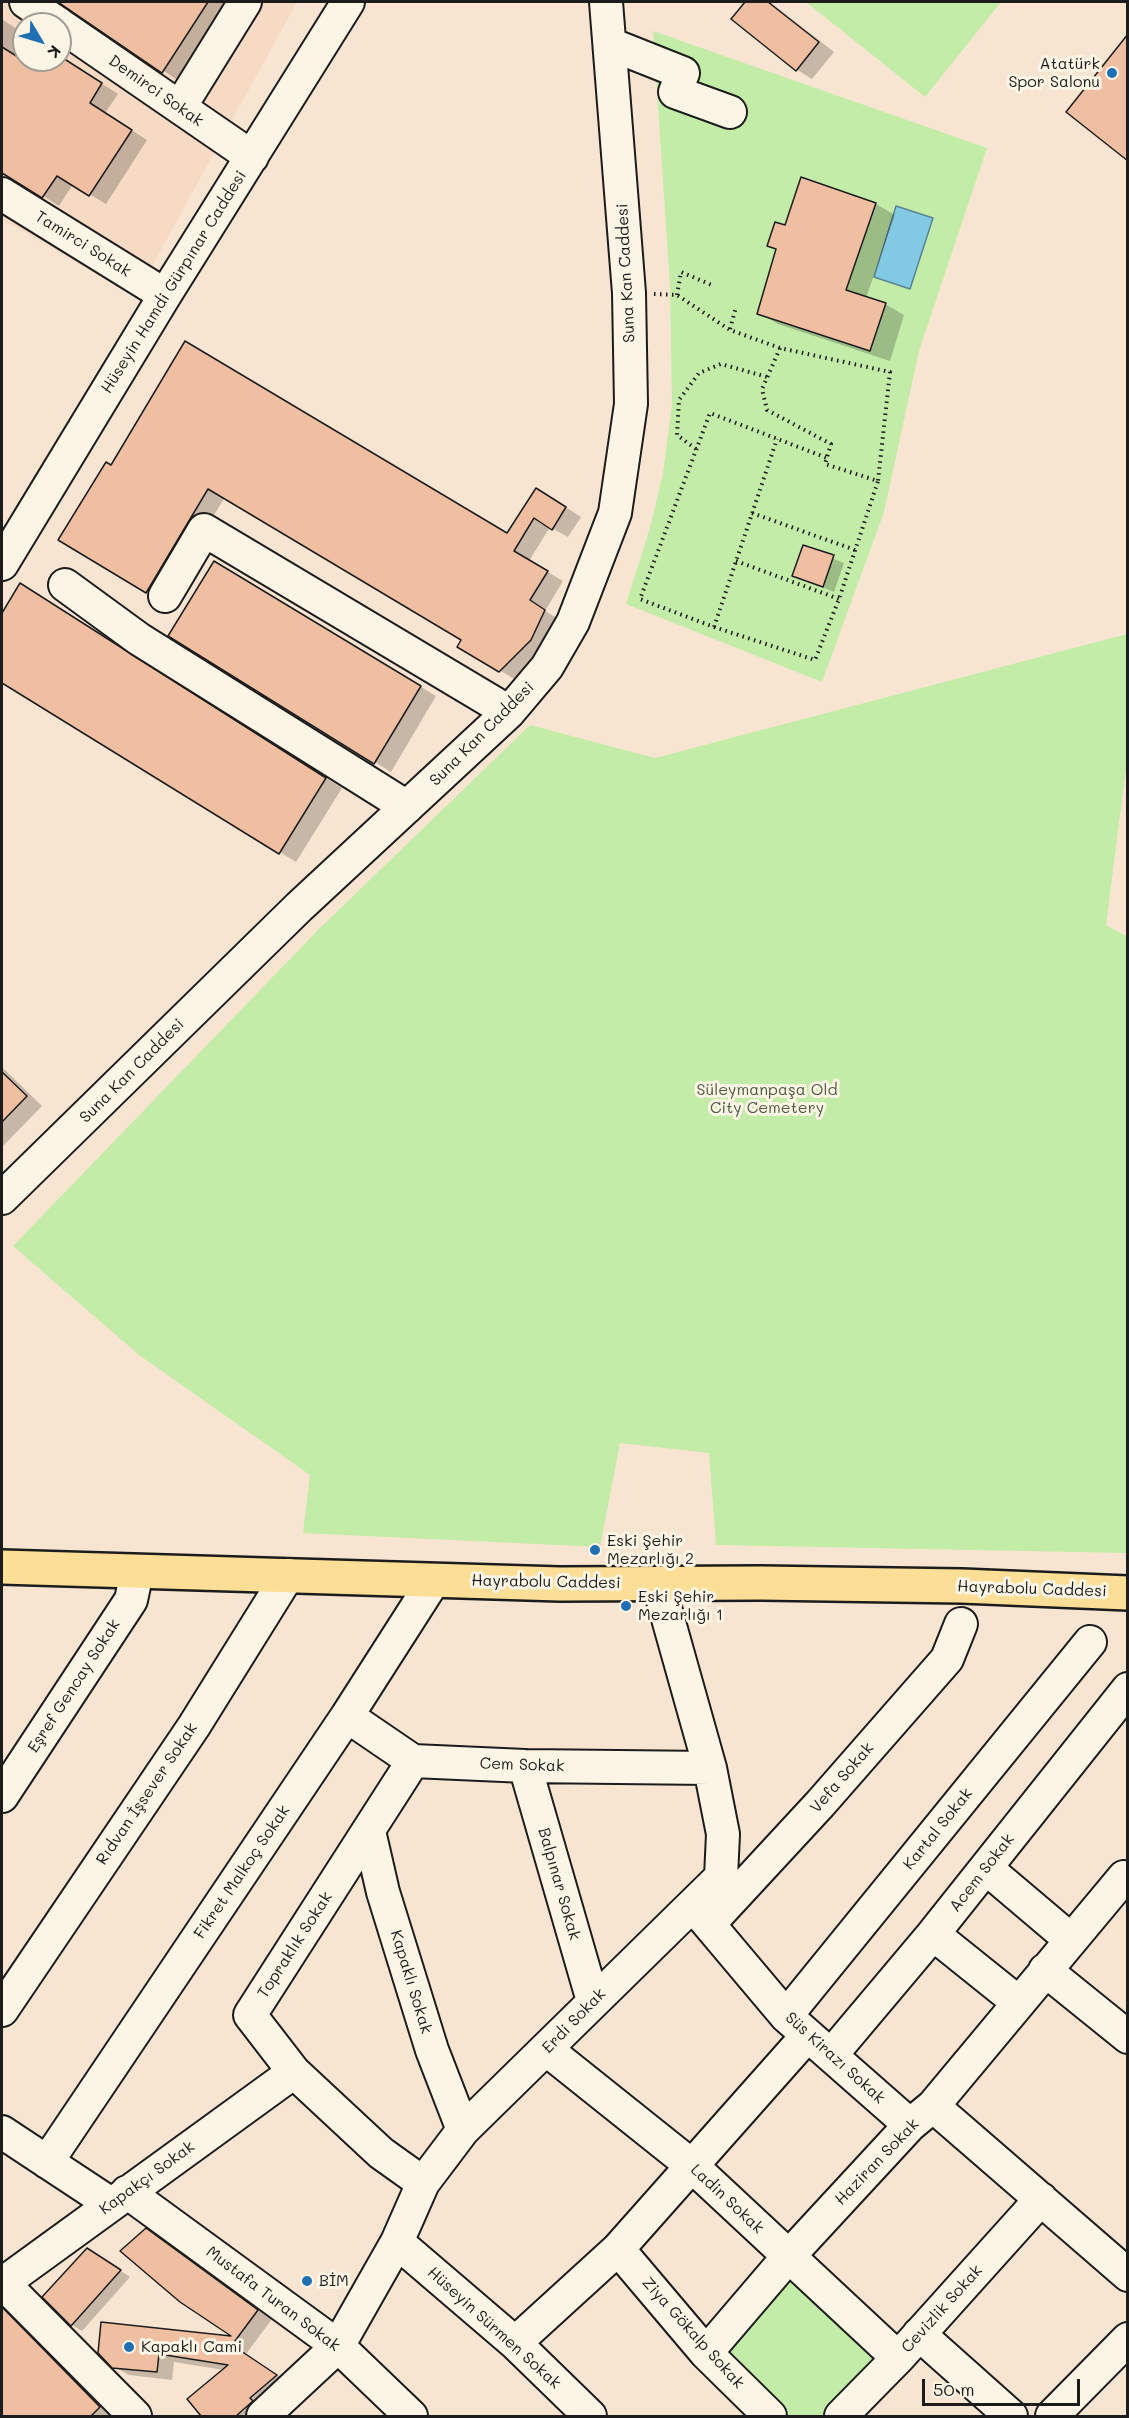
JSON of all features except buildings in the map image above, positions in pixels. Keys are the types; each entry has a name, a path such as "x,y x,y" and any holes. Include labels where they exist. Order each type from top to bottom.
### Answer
{"main road":[{"name":"Hayrabolu Caddesi","path":"2,1568 560,1584 962,1586 1128,1593"}],"street":[{"name":"Demirci Sokak","path":"26,2 41,12"},
{"path":"180,107 245,2"},
{"name":"Hüseyin Hamdi Gürpınar Caddesi","path":"2,564 165,295 348,2"},
{"name":"Suna Kan Caddesi","path":"2,1198 299,907 509,712 547,667 573,622 615,513 631,404 629,293 606,2"},
{"name":"Demirci Sokak","path":"72,32 252,157"},
{"path":"609,44 683,73 675,92 713,105"},
{"name":"Tamirci Sokak","path":"2,194 165,295"},
{"path":"165,596 204,530 509,712"},
{"path":"65,585 139,639 407,807"},
{"name":"Eşref Gencay Sokak","path":"2,1796 131,1600 137,1572"},
{"name":"Rıdvan İşsever Sokak","path":"2,2010 194,1726 288,1575"},
{"name":"Fikret Malkoç Sokak","path":"47,2162 347,1716 434,1580"},
{"name":"Erdi Sokak","path":"263,2416 281,2402 338,2346 397,2242 423,2183 463,2130 547,2050 593,2001 701,1914 721,1877 723,1834 710,1768 658,1583"},
{"name":"Vefa Sokak","path":"701,1914 820,1804 947,1659 961,1624"},
{"name":"Kartal Sokak","path":"808,2035 1090,1642"},
{"name":"Acem Sokak","path":"808,2035 933,1934 1128,1689"},
{"path":"347,1716 413,1761"},
{"name":"Cem Sokak","path":"413,1761 525,1766 710,1768"},
{"name":"Topraklık Sokak","path":"413,1761 250,2015 294,2072 381,2153 423,2183"},
{"name":"Balpınar Sokak","path":"525,1766 593,2001"},
{"name":"Kapaklı Sokak","path":"369,1831 383,1892 432,2050 463,2130"},
{"path":"986,1868 1071,1940"},
{"name":"Haziran Sokak","path":"706,2353 788,2257 922,2115 1124,1877"},
{"name":"Süs Kirazı Sokak","path":"701,1914 808,2035 1041,2199 1128,2275"},
{"path":"933,1934 1019,2003"},
{"path":"1046,1970 1128,2037"},
{"path":"515,2343 618,2249 691,2164 808,2035"},
{"name":"Ladin Sokak","path":"547,2050 691,2164 898,2358"},
{"name":"Kapakçı Sokak","path":"2,2283 294,2072"},
{"name":"Mustafa Turan Sokak","path":"2,2132 47,2162 119,2198 338,2346 411,2416"},
{"name":"Cevizlik Sokak","path":"841,2416 898,2358 1041,2199"},
{"name":"Hüseyin Sürmen Sokak","path":"397,2242 515,2343 590,2416"},
{"name":"Ziya Gökalp Sokak","path":"618,2249 706,2353 770,2416"},
{"path":"2,2283 135,2416"},
{"path":"919,2334 1011,2416"},
{"path":"1052,2416 1128,2339"}],"path":[{"path":"714,286 681,272 677,295 730,330 780,348 890,372 878,481 838,599 814,660 714,627 640,599 710,413 827,458"},
{"path":"730,330 736,307"},
{"path":"780,348 762,388 767,410 831,444 825,464 878,481"},
{"path":"696,450 677,435 679,400 699,374 721,364 767,377"},
{"path":"714,627 777,439"},
{"path":"752,513 855,550"},
{"path":"736,561 838,599"}],"shaded area":[{"path":"2,2 297,2 135,297 2,219"}],"green space":[{"path":"806,2 1001,2 925,97"},
{"path":"653,31 987,148 919,351 884,512 822,682 626,604 650,528 663,473 672,404 670,286"},
{"name":"Süleymanpaşa Old City Cemetery","path":"1127,634 1127,761 1106,925 1128,937 1127,1553 716,1545 709,1453 620,1443 600,1547 303,1533 310,1475 139,1355 13,1246 318,930 530,725 655,758"},
{"path":"781,2280 794,2280 878,2354 822,2416 782,2416 723,2350"}],"water":[{"path":"896,206 933,218 910,289 874,277"}],"place":[{"name":"Atatürk Spor Salonu","path":"1112,73"},
{"name":"Eski Şehir Mezarlığı 2","path":"595,1550"},
{"name":"Eski Şehir Mezarlığı 1","path":"626,1606"},
{"name":"BİM","path":"307,2281"},
{"name":"Kapaklı Cami","path":"129,2347"}]}
